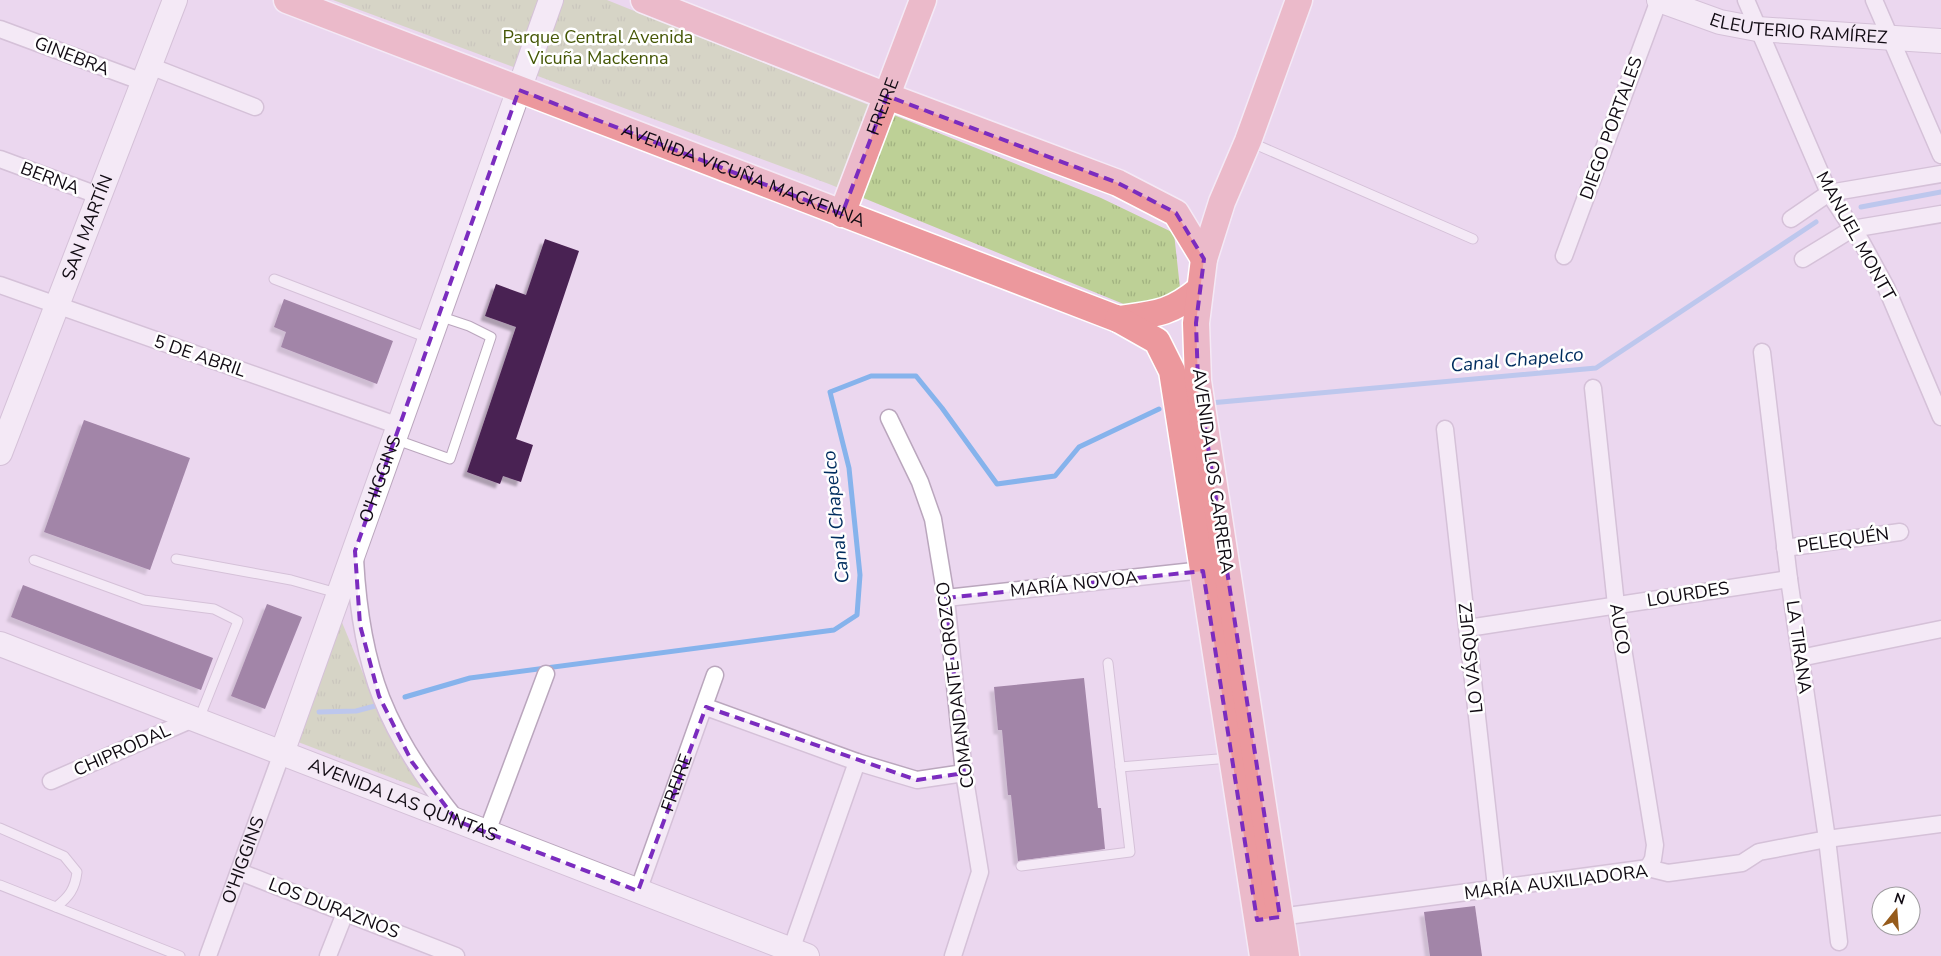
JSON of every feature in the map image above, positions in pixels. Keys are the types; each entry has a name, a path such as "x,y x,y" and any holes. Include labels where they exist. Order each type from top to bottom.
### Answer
{"main road":[{"name":"AVENIDA VICUÑA MACKENNA","path":"287,0 1118,319 1161,314 1175,308 1199,290"},
{"path":"644,0 887,96 1118,183 1176,213 1204,259"},
{"name":"FREIRE","path":"842,214 923,0"},
{"name":"AVENIDA LOS CARRERA","path":"1263,956 1269,918 1198,381 1196,323 1204,259 1222,202 1248,141 1299,0"},
{"name":"AVENIDA LOS CARRERA","path":"1118,319 1157,340 1172,371 1232,758 1269,918 1286,956"}],"street":[{"name":"SAN MARTÍN","path":"0,453 175,0"},
{"name":"O'HIGGINS","path":"208,956 240,872 551,0"},
{"name":"ELEUTERIO RAMÍREZ","path":"1659,0 1720,22 1756,29 1941,40"},
{"name":"DIEGO PORTALES","path":"1564,256 1659,0"},
{"name":"MANUEL MONTT","path":"1746,0 1756,29 1829,193 1886,287 1941,417"},
{"path":"1874,0 1941,155"},
{"name":"GINEBRA","path":"0,29 255,106"},
{"name":"BERNA","path":"0,158 100,196"},
{"path":"1791,219 1829,193 1941,174"},
{"path":"1803,259 1852,229 1941,214"},
{"name":"5 DE ABRIL","path":"0,284 397,432"},
{"name":"LA TIRANA","path":"1762,352 1789,579 1828,840 1840,942"},
{"name":"AUCO","path":"1593,388 1616,606 1655,845 1653,859 1648,868"},
{"name":"COMANDANTE OROZCO","path":"889,418 920,482 933,520 946,598 964,773 980,872 954,956"},
{"name":"LO VÁSQUEZ","path":"1445,430 1496,888"},
{"name":"PELEQUÉN","path":"1785,548 1900,532"},
{"path":"354,552 360,625 368,661 379,696 394,730 412,762 457,821"},
{"name":"MARÍA NOVOA","path":"946,598 1203,570"},
{"name":"LOURDES","path":"1468,628 1789,579"},
{"path":"1800,658 1941,629"},
{"name":"AVENIDA LAS QUINTAS","path":"0,644 799,953"},
{"path":"486,832 546,674"},
{"name":"FREIRE","path":"638,891 706,707 715,676"},
{"path":"706,707 857,762 917,780 964,773"},
{"name":"CHIPRODAL","path":"51,781 196,720"},
{"path":"799,953 857,762"},
{"name":"MARÍA AUXILIADORA","path":"1269,918 1648,868 1668,873 1742,863 1759,852 1941,824"},
{"name":"LOS DURAZNOS","path":"240,872 346,913 437,953 456,956"},
{"path":"328,956 346,913"}],"lane":[{"path":"1248,141 1473,239"},
{"path":"274,279 430,339"},
{"path":"397,432 450,459 491,337 469,326 438,316"},
{"path":"176,559 291,580 339,594"},
{"path":"34,560 144,600 214,609 238,621 196,720"},
{"path":"1021,866 1130,852 1108,663"},
{"path":"1120,766 1232,758"},
{"path":"0,828 64,856 77,872 76,886 67,898 56,907"},
{"path":"0,885 180,956"}],"highlighted area":[{"path":"519,90 842,214 887,96 1118,183 1176,213 1204,259 1196,323 1198,381 1280,917 1257,920 1203,571 946,598 964,773 917,780 706,707 638,891 457,821 412,762 379,696 360,625 355,551"}],"green space":[{"name":"Parque Central Avenida Vicuña Mackenna","path":"333,0 607,0 1101,198 1174,233 1180,288 1158,309 1131,307 829,184"},
{"path":"341,620 388,734 424,790 298,742"}],"building":[{"path":"545,239 579,251 516,439 533,445 521,482 503,476 500,484 467,472 516,327 485,316 496,284 526,295"},
{"path":"284,299 393,341 377,384 281,347 286,332 274,327"},
{"path":"84,420 190,458 150,570 44,532"},
{"path":"23,585 213,658 201,690 11,617"},
{"path":"267,604 302,617 265,709 231,696"},
{"path":"1084,678 1098,808 1101,808 1105,849 1018,861 1011,795 1008,795 1002,730 998,730 994,687"},
{"path":"1475,906 1482,956 1430,956 1424,912"}],"waterway":[{"path":"1861,207 1941,192"},
{"name":"Canal Chapelco","path":"1210,403 1596,368 1816,222"},
{"name":"Canal Chapelco","path":"405,697 470,678 834,630 857,615 860,575 849,468 830,392 871,376 916,376 942,408 997,484 1055,476 1079,447 1159,409"},
{"name":"Canal Chapelco","path":"319,712 356,711 375,706"}]}
